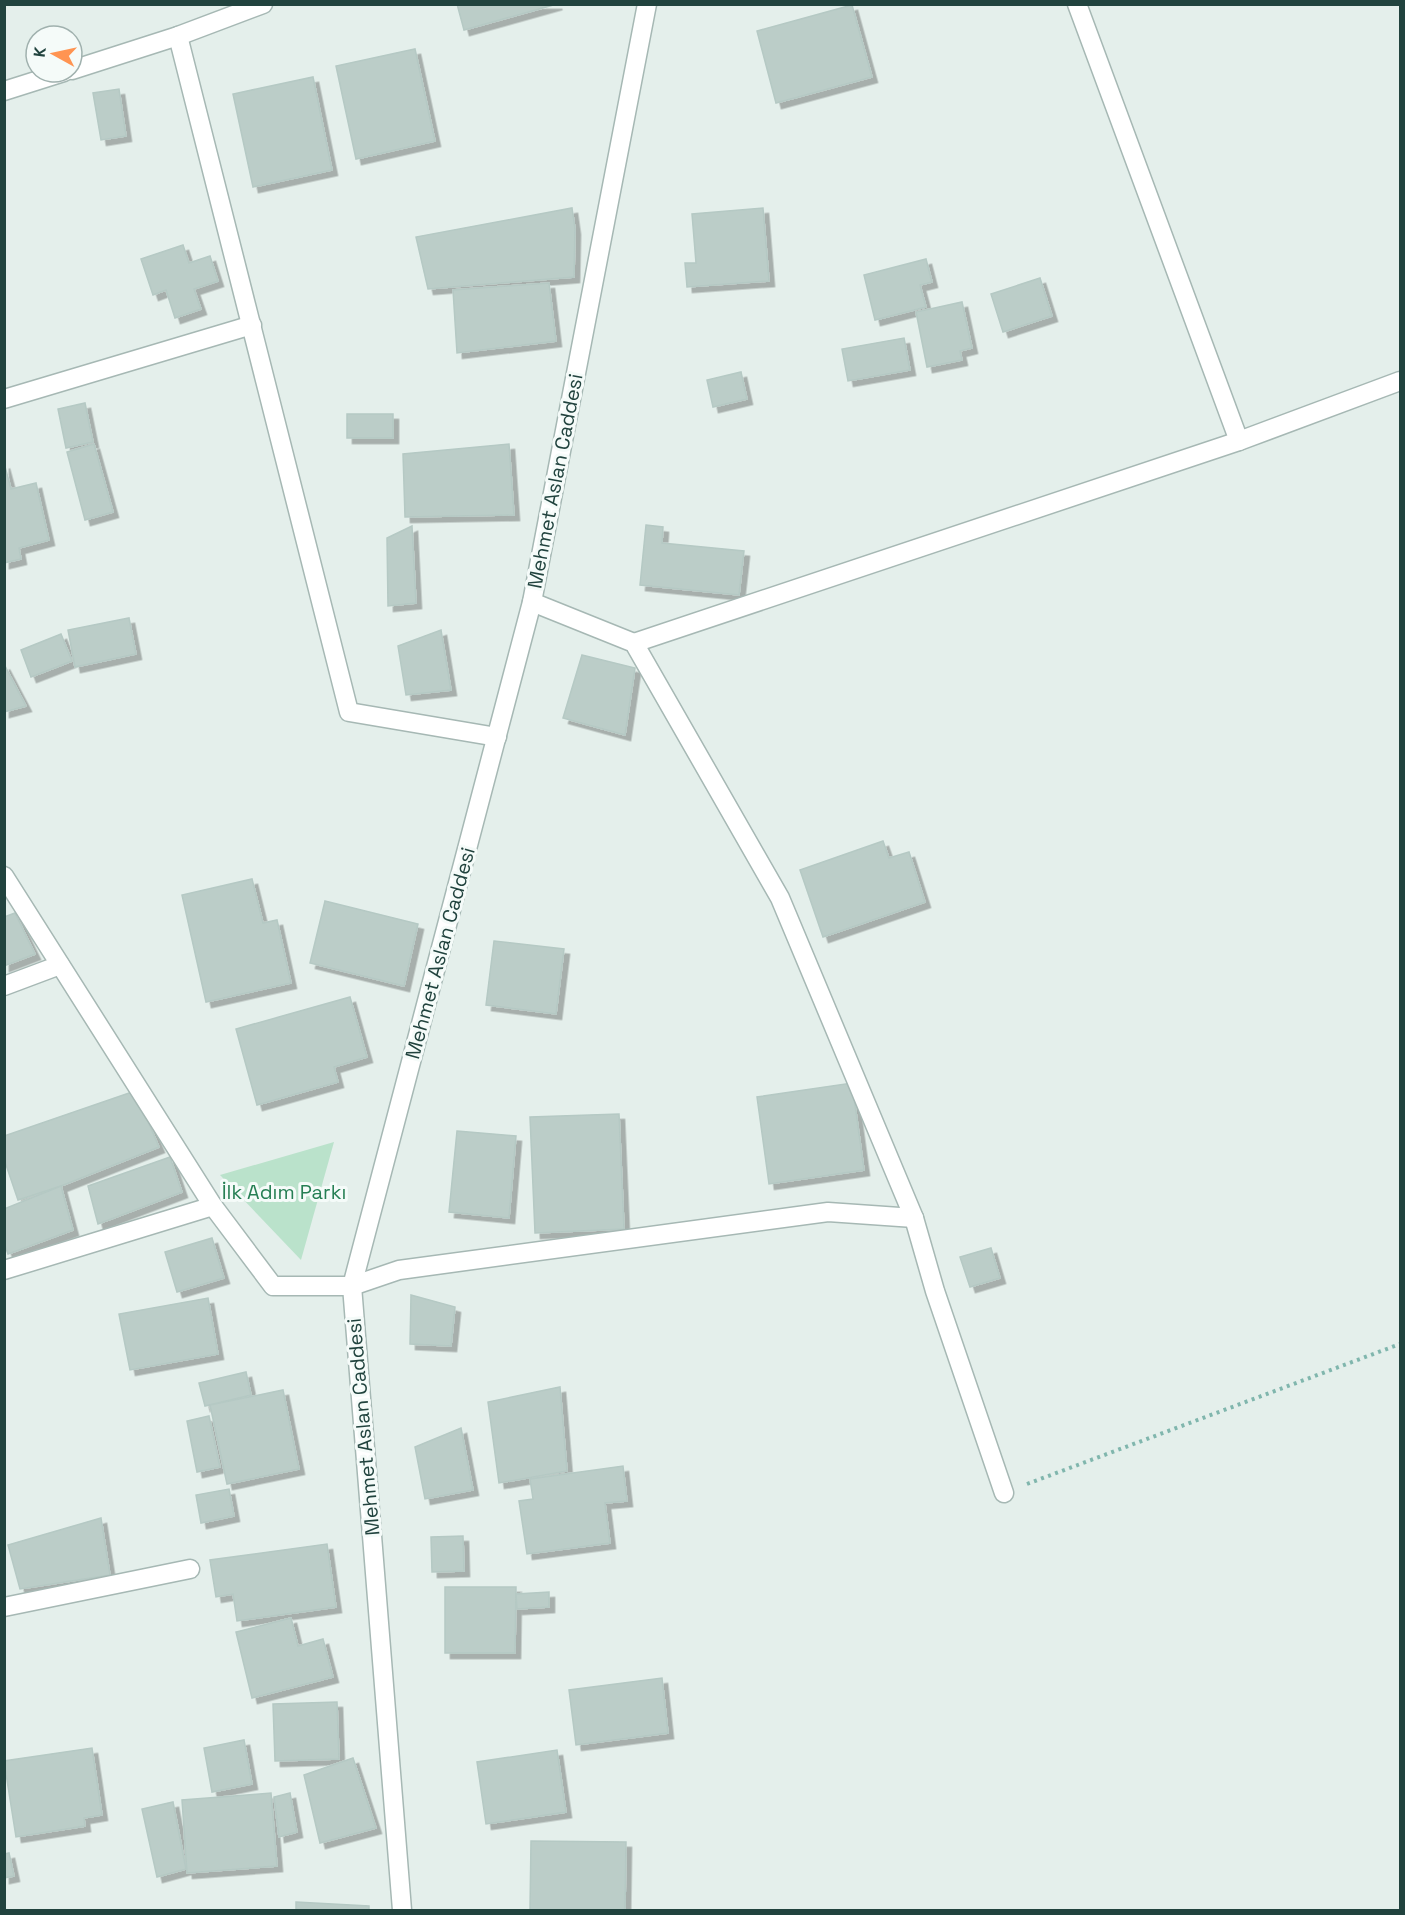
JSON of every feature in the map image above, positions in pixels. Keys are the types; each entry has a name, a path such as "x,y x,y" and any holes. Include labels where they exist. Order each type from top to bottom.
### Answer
{"street":[{"path":"84,66 178,36 263,4"},
{"name":"Mehmet Aslan Caddesi","path":"403,1908 352,1286 532,602 647,4"},
{"path":"1077,4 1239,441"},
{"path":"178,36 349,712 497,737"},
{"path":"4,91 26,84"},
{"path":"4,399 252,325"},
{"path":"634,643 1239,441 1401,381"},
{"path":"532,602 634,643 780,898 914,1218 935,1291 1004,1493"},
{"path":"4,876 213,1206 273,1286 352,1286 399,1270 828,1212 914,1218"},
{"path":"4,986 60,964"},
{"path":"4,1270 213,1206"},
{"path":"4,1607 190,1569"}],"path":[{"path":"1004,1493 1401,1344"}],"green space":[{"name":"İlk Adım Parkı","path":"334,1142 301,1260 220,1175"}],"building":[{"path":"457,4 557,4 464,30"},
{"path":"852,5 872,77 776,103 757,31"},
{"path":"415,49 435,141 356,159 336,66"},
{"path":"313,77 332,170 253,187 233,94"},
{"path":"119,89 126,136 101,140 93,93"},
{"path":"572,208 575,229 574,277 428,289 416,237"},
{"path":"763,208 769,281 687,287 685,263 696,263 692,214"},
{"path":"183,245 189,263 210,256 218,281 194,289 201,309 175,318 166,290 153,295 141,259"},
{"path":"926,259 932,282 920,285 926,307 875,320 864,275"},
{"path":"1040,278 1052,316 1003,332 991,294"},
{"path":"549,283 556,341 457,353 453,290"},
{"path":"962,302 972,348 960,351 962,360 927,367 916,312"},
{"path":"904,338 910,370 848,381 842,349"},
{"path":"741,372 747,399 713,407 707,380"},
{"path":"85,403 93,442 66,448 58,409"},
{"path":"347,414 393,414 393,438 347,438"},
{"path":"94,444 113,512 85,520 67,452"},
{"path":"509,444 514,515 405,517 403,454"},
{"path":"4,463 11,489 36,483 49,540 19,548 21,559 4,563"},
{"path":"646,525 663,527 662,543 744,551 739,595 640,585"},
{"path":"412,526 416,603 388,606 387,538"},
{"path":"129,618 136,654 75,667 68,630"},
{"path":"441,630 451,690 406,695 398,646"},
{"path":"61,634 72,661 31,677 21,650"},
{"path":"582,655 635,668 625,735 563,718"},
{"path":"4,664 26,706 4,712"},
{"path":"883,841 889,858 909,852 925,902 823,937 800,870"},
{"path":"252,879 263,923 277,920 291,983 206,1002 182,895"},
{"path":"325,901 418,924 404,986 310,963"},
{"path":"15,913 35,954 4,966 4,917"},
{"path":"494,941 564,949 556,1014 486,1005"},
{"path":"350,997 367,1057 334,1067 338,1082 257,1105 236,1029"},
{"path":"852,1083 864,1170 769,1184 757,1097"},
{"path":"135,1091 159,1147 61,1186 18,1200 4,1159 4,1136"},
{"path":"619,1114 624,1229 535,1233 530,1117"},
{"path":"457,1131 516,1136 509,1218 449,1212"},
{"path":"170,1157 182,1192 98,1224 88,1186"},
{"path":"61,1186 73,1230 8,1254 4,1243 4,1209"},
{"path":"212,1238 224,1278 177,1292 165,1252"},
{"path":"991,1248 1000,1278 970,1287 960,1257"},
{"path":"411,1295 455,1307 451,1346 410,1344"},
{"path":"208,1298 218,1354 130,1370 119,1314"},
{"path":"246,1372 251,1395 205,1406 199,1383"},
{"path":"560,1387 567,1471 499,1483 488,1402"},
{"path":"283,1390 299,1469 227,1484 210,1405"},
{"path":"209,1416 220,1467 197,1472 187,1421"},
{"path":"461,1428 473,1490 425,1499 415,1447"},
{"path":"623,1466 627,1501 605,1503 610,1543 527,1554 519,1501 533,1499 530,1479"},
{"path":"229,1489 234,1516 201,1523 196,1495"},
{"path":"101,1518 110,1575 20,1589 8,1545"},
{"path":"463,1536 464,1571 432,1572 431,1537"},
{"path":"327,1544 336,1607 237,1621 233,1594 216,1597 210,1560"},
{"path":"445,1587 516,1587 515,1653 445,1653"},
{"path":"549,1592 549,1607 517,1609 516,1594"},
{"path":"291,1618 298,1646 323,1639 333,1677 252,1698 236,1632"},
{"path":"662,1678 668,1733 576,1745 569,1690"},
{"path":"337,1702 339,1759 275,1761 273,1704"},
{"path":"244,1740 252,1784 212,1792 204,1748"},
{"path":"92,1748 102,1815 84,1818 85,1826 16,1837 4,1761"},
{"path":"557,1750 566,1812 486,1824 477,1762"},
{"path":"353,1758 376,1828 320,1843 304,1775"},
{"path":"271,1793 277,1866 187,1873 182,1800"},
{"path":"290,1793 297,1832 279,1837 274,1797"},
{"path":"173,1802 186,1869 157,1877 142,1809"},
{"path":"531,1841 626,1842 625,1910 530,1910"},
{"path":"9,1853 14,1876 4,1878 4,1854"},
{"path":"296,1902 369,1906 369,1910 296,1910"}]}
